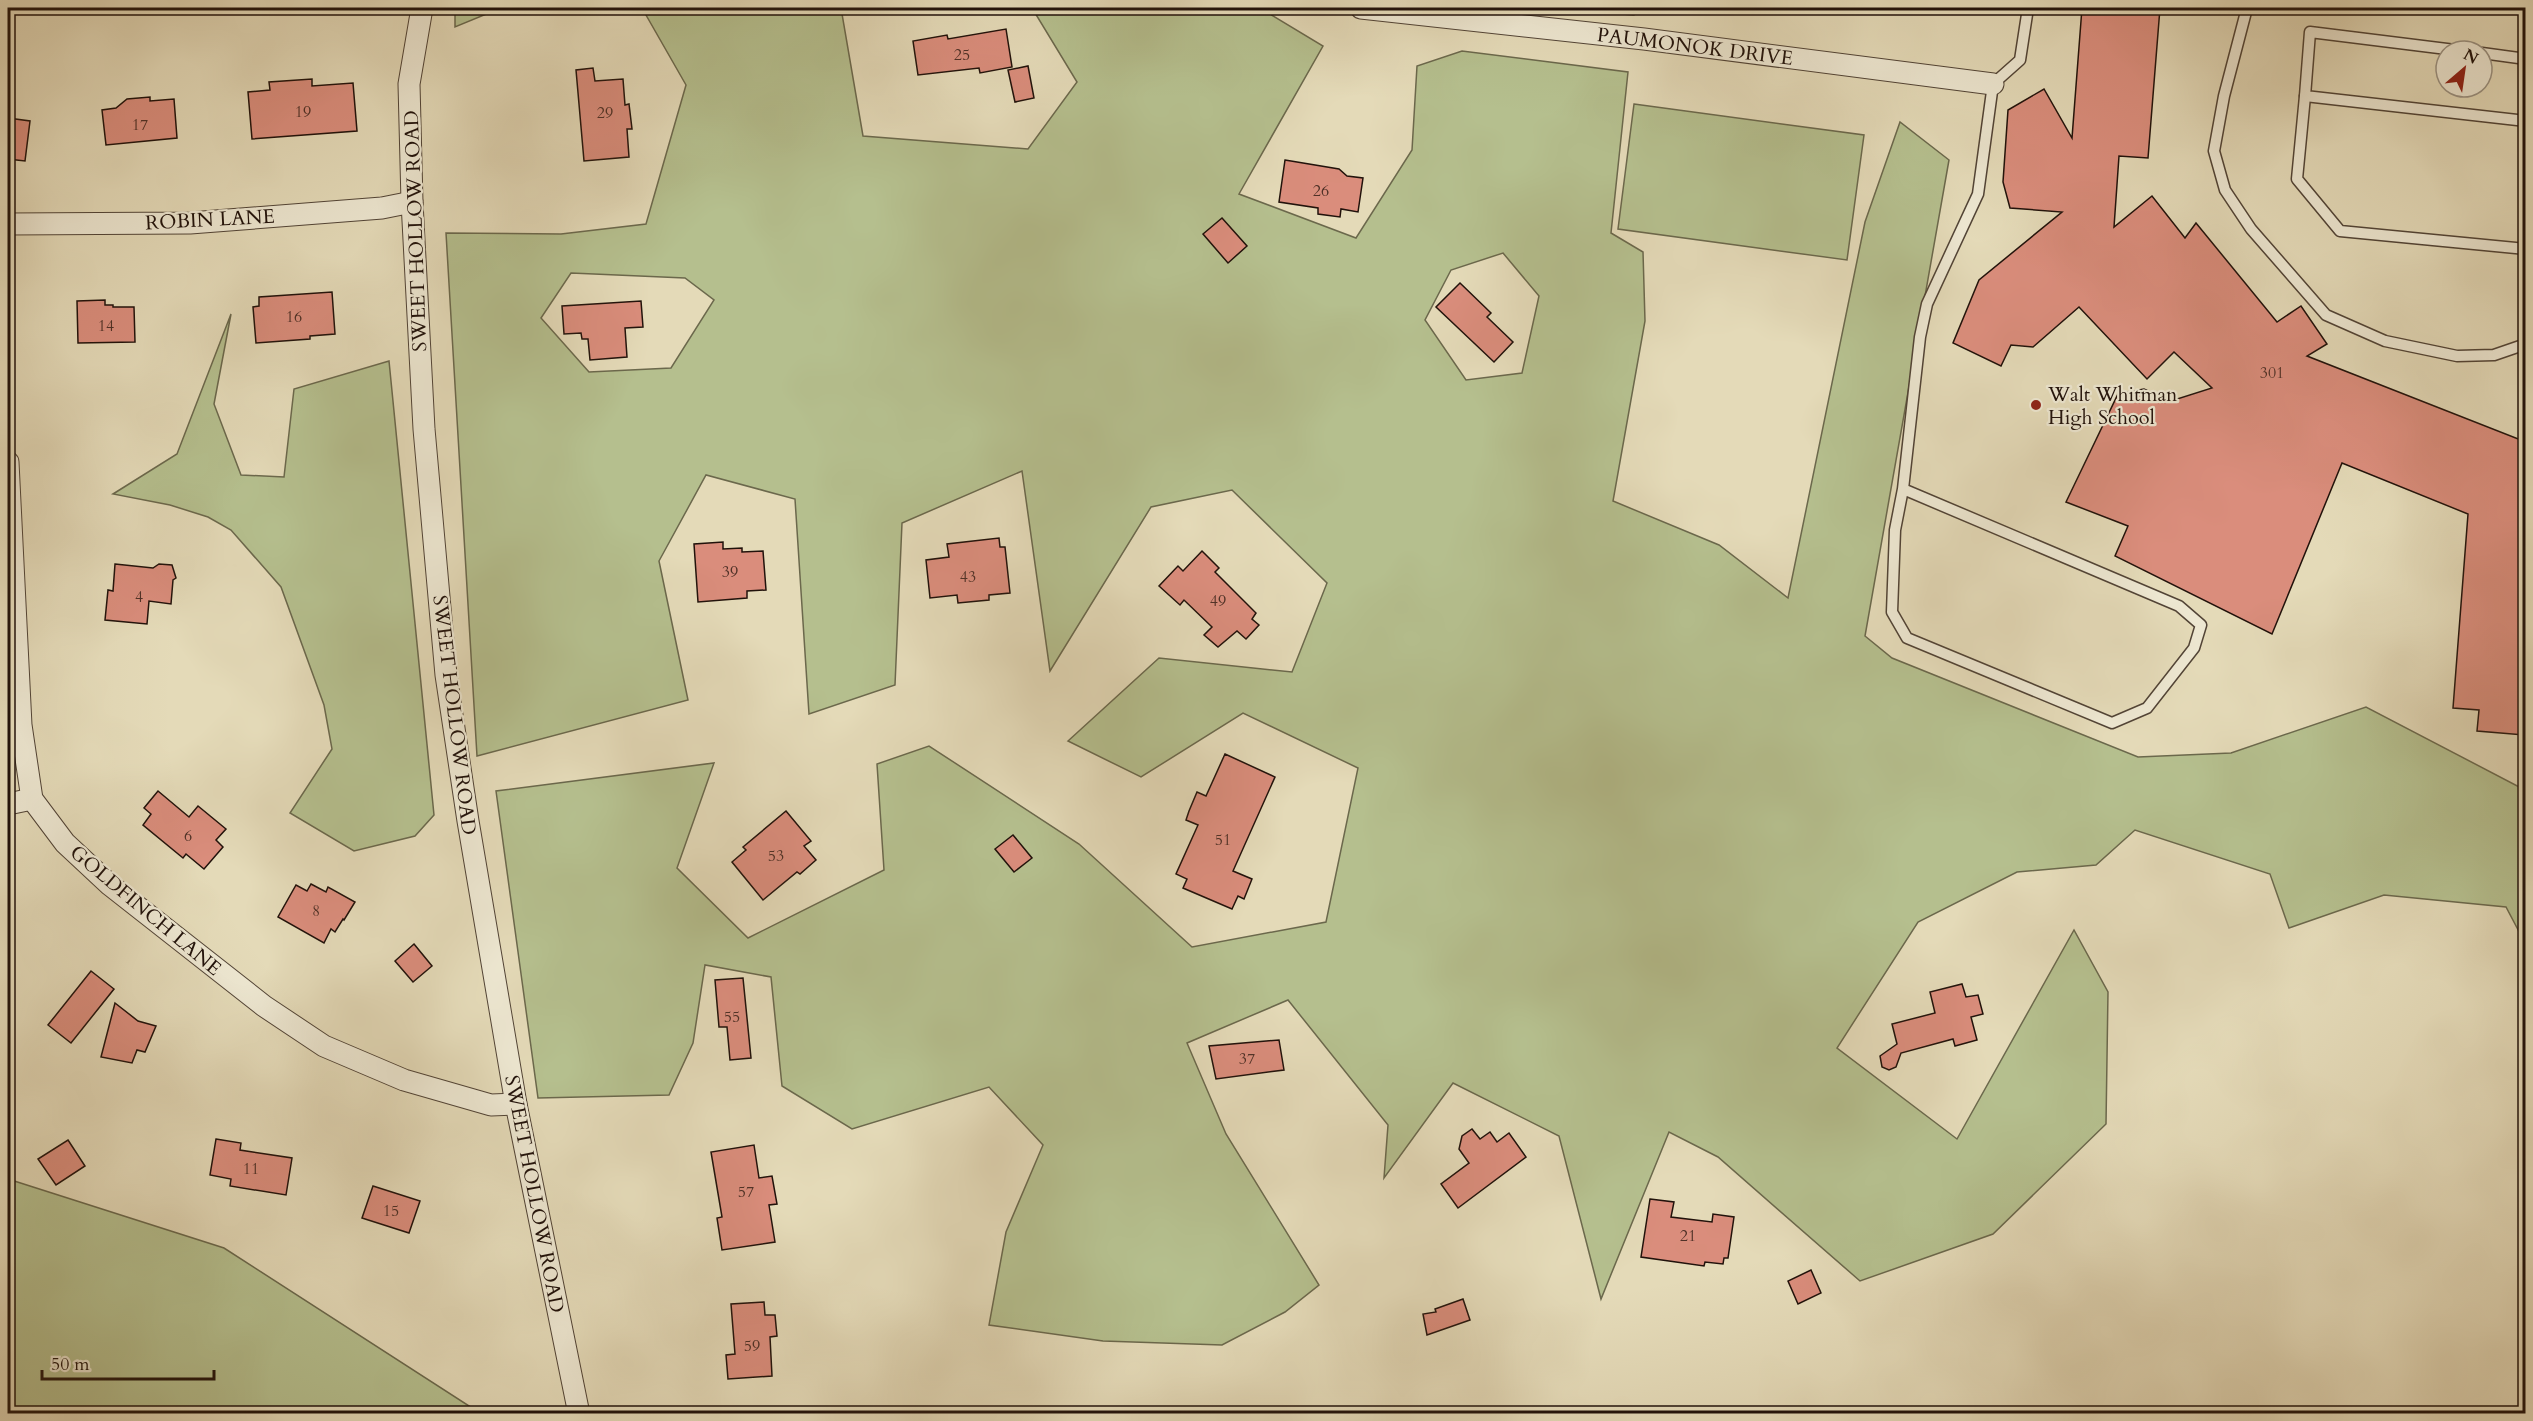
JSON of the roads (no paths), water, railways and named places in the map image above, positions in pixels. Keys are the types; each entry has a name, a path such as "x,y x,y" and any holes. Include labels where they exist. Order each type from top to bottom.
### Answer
{"street":[{"name":"SWEET HOLLOW ROAD","path":"422,8 409,84 412,202 424,429 446,675 468,822 516,1104 579,1413"},
{"name":"PAUMONOK DRIVE","path":"1361,8 1644,39 1993,84"},
{"name":"ROBIN LANE","path":"8,224 190,223 382,208 412,202"},
{"name":"GOLDFINCH LANE","path":"8,462 21,725 32,799 65,843 110,885 264,1006 324,1046 404,1080 491,1105 516,1104"},
{"path":"8,804 32,799"}],"lane":[{"path":"1903,489 2179,606 2201,625 2193,648 2146,708 2112,723 1907,638 1892,612 1895,530 1903,489 1920,337 1927,304 1978,194 1993,84 2020,60 2028,8"},
{"path":"2247,8 2224,96 2214,151 2225,190 2251,229 2326,315 2385,341 2457,356 2494,355 2526,344"},
{"path":"2434,47 2310,32 2297,179 2340,231 2526,249"},
{"path":"2494,55 2526,59"},
{"path":"2305,96 2526,121"}],"place":[{"name":"Walt Whitman High School","path":"2036,405"}]}
